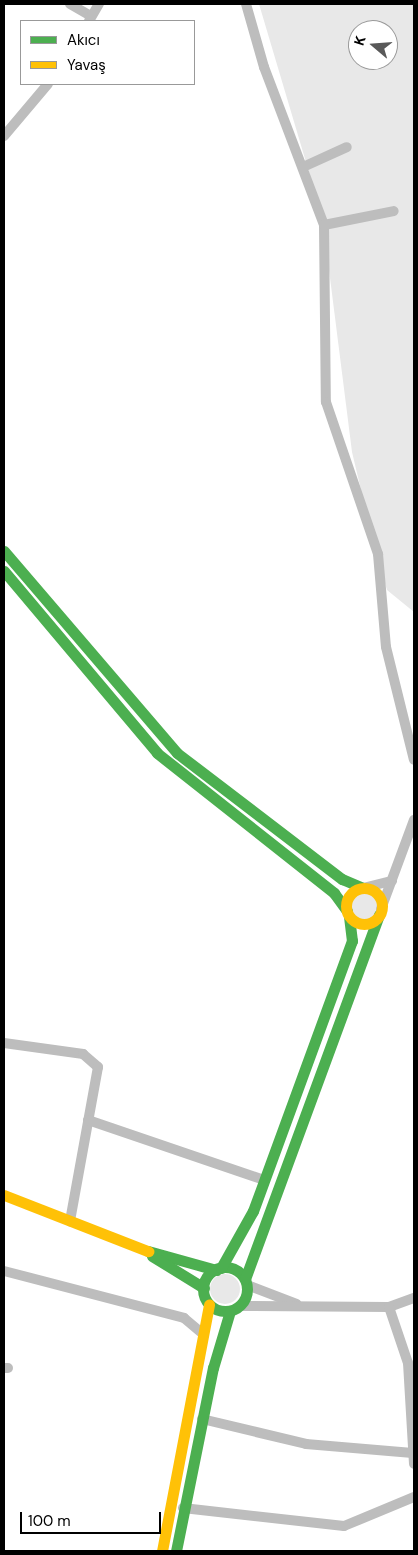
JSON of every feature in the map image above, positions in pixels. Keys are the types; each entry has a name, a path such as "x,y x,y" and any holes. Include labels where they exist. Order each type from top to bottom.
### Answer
{"street":[{"path":"70,4 90,19 99,4"},
{"path":"246,4 264,67 324,225 326,402 378,554 386,647 414,760"},
{"path":"4,136 47,85"},
{"path":"303,167 347,146"},
{"path":"324,225 394,211"},
{"path":"4,551 177,753 342,879 377,894 380,912"},
{"path":"4,571 157,753 334,893 348,914 365,924 380,912"},
{"path":"176,1551 202,1418 235,1308 414,820"},
{"path":"204,1288 247,1224 264,1180 352,941 348,914 349,896 363,888 392,881"},
{"path":"4,1043 92,1058 98,1067 70,1221"},
{"path":"88,1120 264,1180"},
{"path":"4,1195 148,1251 218,1269 234,1270 246,1282 305,1307"},
{"path":"148,1251 204,1288 209,1304 162,1551"},
{"path":"4,1271 184,1318 204,1335"},
{"path":"209,1304 235,1308 389,1307 414,1298"},
{"path":"389,1307 408,1364 414,1464"},
{"path":"202,1418 306,1444 413,1453"},
{"path":"183,1508 344,1526 414,1497"}],"shaded area":[{"path":"259,4 414,4 414,612 387,590 377,557 352,452 329,270 311,179"},
{"path":"364,892 374,896 378,906 374,916 364,920 354,916 350,906 354,896"},
{"path":"225,1274 231,1275 239,1283 239,1295 231,1303 225,1304 219,1303 211,1295 210,1289 211,1283 219,1275"}],"traffic: fast":[{"path":"4,551 177,753 342,879 363,888"},
{"path":"4,571 157,753 334,893 347,911"},
{"path":"245,1279 379,915"},
{"path":"221,1268 253,1211 352,941 349,917"},
{"path":"148,1251 216,1270"},
{"path":"152,1256 204,1288"},
{"path":"225,1267 237,1271 243,1277 247,1289 243,1301 237,1307 225,1311 213,1307 207,1301 203,1289 207,1277 213,1271 225,1267"},
{"path":"176,1551 213,1368 230,1311"}],"traffic: slow":[{"path":"364,888 377,893 382,906 377,919 364,924 351,919 346,906 351,893 364,888"},
{"path":"4,1195 148,1251"},
{"path":"162,1551 209,1304"}]}
